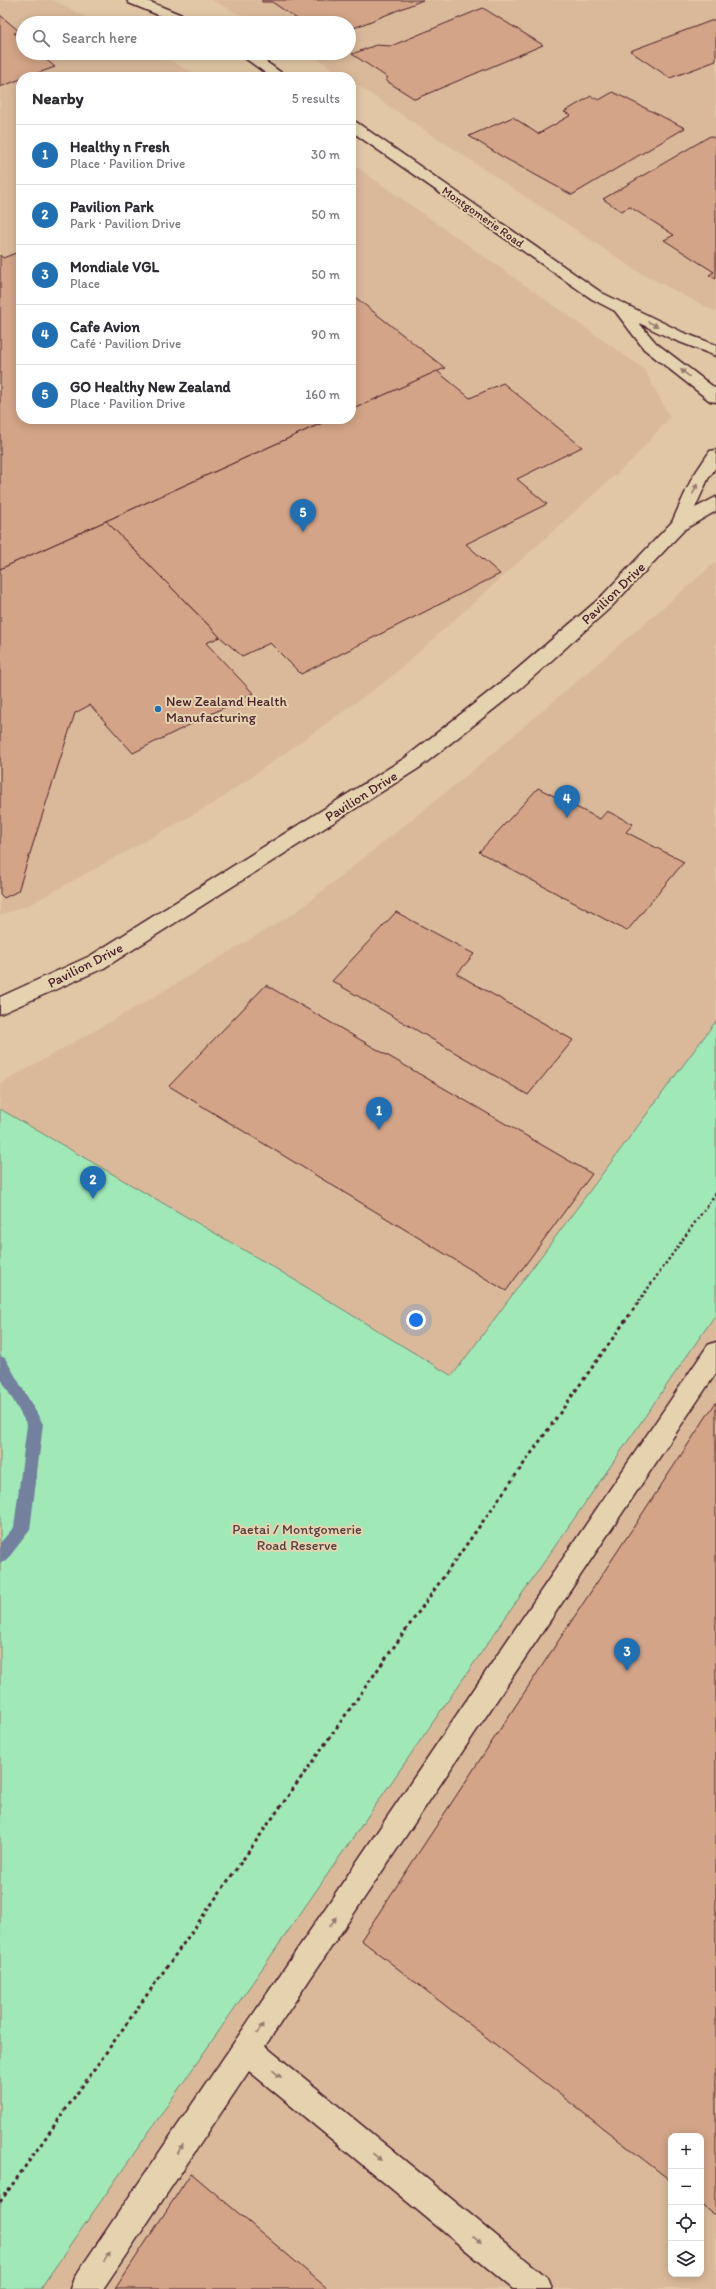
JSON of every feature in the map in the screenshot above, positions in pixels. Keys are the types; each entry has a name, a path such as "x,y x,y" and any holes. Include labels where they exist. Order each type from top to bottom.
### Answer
{"street":[{"path":"134,0 172,16"},
{"path":"255,60 273,72"},
{"name":"Montgomerie Road","path":"356,128 597,296 617,307 716,351"},
{"name":"Montgomerie Road","path":"617,307 650,346 716,397"},
{"name":"Pavilion Drive","path":"679,525 700,478 716,455"},
{"name":"Pavilion Drive","path":"0,1006 98,962 412,763 521,677 604,603 679,525 716,503"},
{"path":"85,2289 716,1353"},
{"path":"247,2050 537,2289"}],"path":[{"path":"0,2202 716,1193"}],"shaded area":[{"path":"0,0 53,0 84,16 16,16 16,60 168,60 191,72 16,72 16,424 356,424 356,167 644,369 670,417 633,459 390,678 216,802 29,905 0,915"},
{"path":"211,0 716,0 716,312 639,272 356,84 356,72 338,72 320,60 356,60 356,16 244,16"},
{"path":"716,562 716,1022 452,1376 270,1265 0,1109 0,1084 147,1001 296,912 465,777"},
{"path":"716,1314 716,2289 40,2289"}],"green space":[{"name":"Paetai / Montgomerie Road Reserve","path":"716,1021 716,1314 40,2289 0,2289 0,1109 270,1265 452,1376"}],"building":[{"path":"262,0 423,0 356,27 356,16 293,16 272,2 262,2"},
{"path":"483,8 543,45 415,99 385,80 388,78 356,57 356,52 376,45 391,46"},
{"path":"0,15 16,29 16,33 14,33 16,35 16,60 46,60 55,67 41,72 16,72 16,81 0,87"},
{"path":"716,19 716,61 670,78 630,51"},
{"path":"613,92 685,128 572,195 501,156 469,136 513,117 538,134 571,115 564,112 591,96 599,100"},
{"path":"710,136 716,139 716,279 709,275 714,272 664,240 674,235 630,207 621,211 603,199"},
{"path":"16,253 16,424 320,424 0,569 0,255 3,258"},
{"path":"356,298 445,368 356,408"},
{"path":"437,371 470,398 503,383 582,447 517,479 547,504 466,544 500,574 301,674 270,643 242,656 220,637 106,521 320,424 356,424 356,408"},
{"name":"New Zealand Health Manufacturing","path":"106,521 220,637 206,643 253,693 133,753 90,705 75,713 18,891 4,898 0,894 0,569"},
{"path":"538,788 600,819 607,811 633,824 626,832 684,862 627,931 479,852"},
{"path":"396,912 474,954 457,974 573,1040 528,1095 332,981"},
{"path":"266,985 592,1174 506,1291 169,1086"},
{"path":"716,1402 716,2216 704,2206 704,2133 668,2133 668,2179 361,1940"},
{"path":"191,2173 328,2289 115,2289"}],"waterway":[{"path":"0,1363 35,1424 22,1530 0,1555"}],"place":[{"name":"GO Healthy New Zealand","path":"303,532"},
{"name":"New Zealand Health Manufacturing","path":"158,709"},
{"name":"Cafe Avion","path":"567,818"},
{"name":"Healthy n Fresh","path":"379,1130"},
{"name":"Pavilion Park","path":"93,1199"},
{"name":"Mondiale VGL","path":"627,1671"}]}
